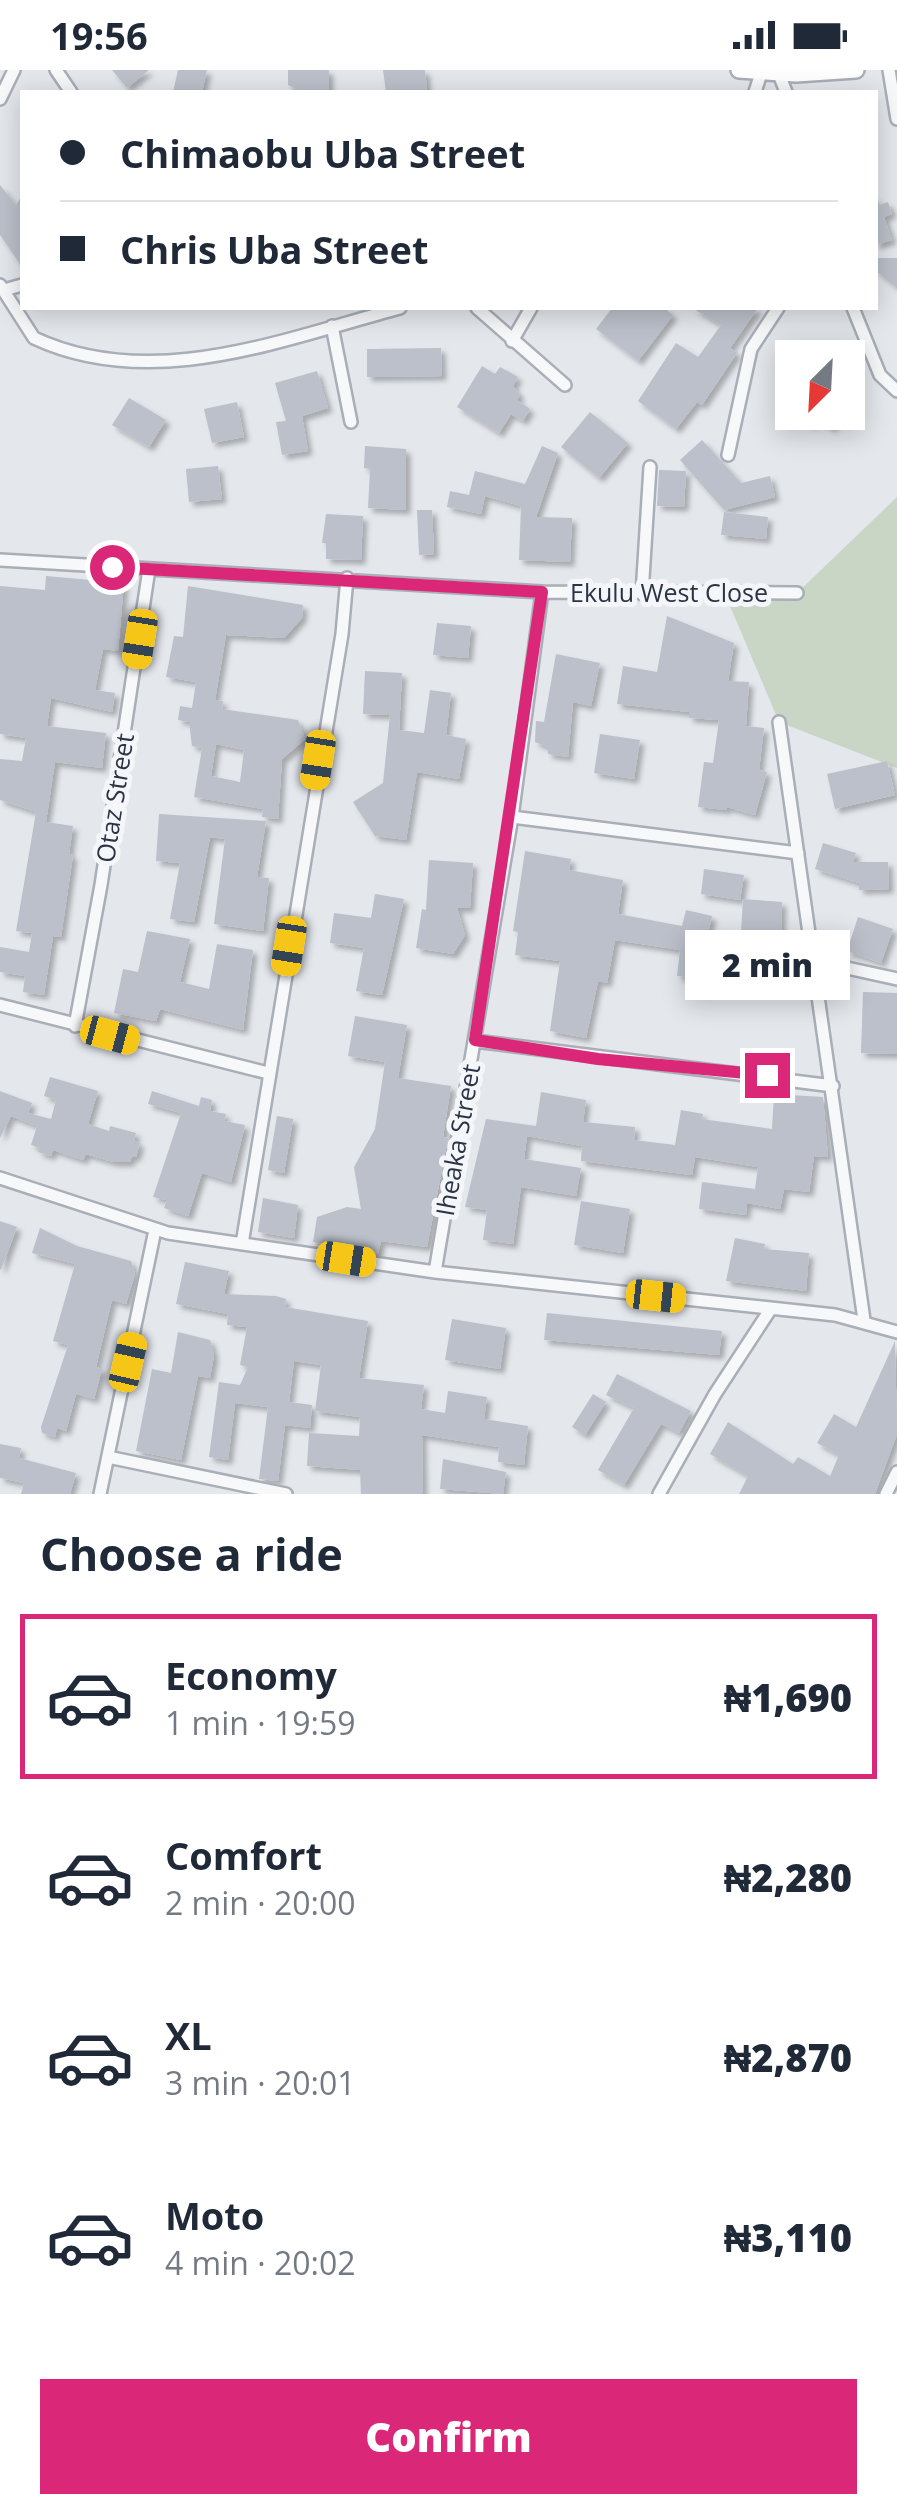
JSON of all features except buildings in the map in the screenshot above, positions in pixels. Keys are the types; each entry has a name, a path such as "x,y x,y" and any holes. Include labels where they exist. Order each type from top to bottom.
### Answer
{"street":[{"path":"0,99 14,70"},
{"path":"739,70 856,70"},
{"path":"889,70 897,119"},
{"path":"2,288 34,338 144,364 189,360 392,310"},
{"path":"479,310 565,385"},
{"path":"512,341 531,310"},
{"path":"728,455 751,349 777,310"},
{"path":"853,310 880,375 897,391"},
{"path":"332,326 351,422"},
{"path":"642,594 650,467"},
{"name":"Ekulu West Close","path":"0,560 542,592 797,594"},
{"name":"Otaz Street","path":"75,1026 101,886 148,570"},
{"path":"242,1244 342,634 347,578"},
{"name":"Iheaka Street","path":"434,1272 512,816 542,592"},
{"path":"779,722 864,1320"},
{"path":"512,816 798,853"},
{"path":"815,960 897,979"},
{"path":"0,1006 268,1073"},
{"path":"475,1040 833,1086"},
{"path":"0,1178 155,1230 434,1272 864,1320 897,1332"},
{"path":"100,1494 155,1230"},
{"path":"660,1494 715,1394 770,1310"},
{"path":"108,1457 286,1494"},
{"path":"886,1494 897,1472"}],"green space":[{"path":"897,497 897,768 779,722 725,594 797,593"}],"route":[{"path":"112,567 542,592 512,816 475,1040 598,1059 767,1075"}]}
